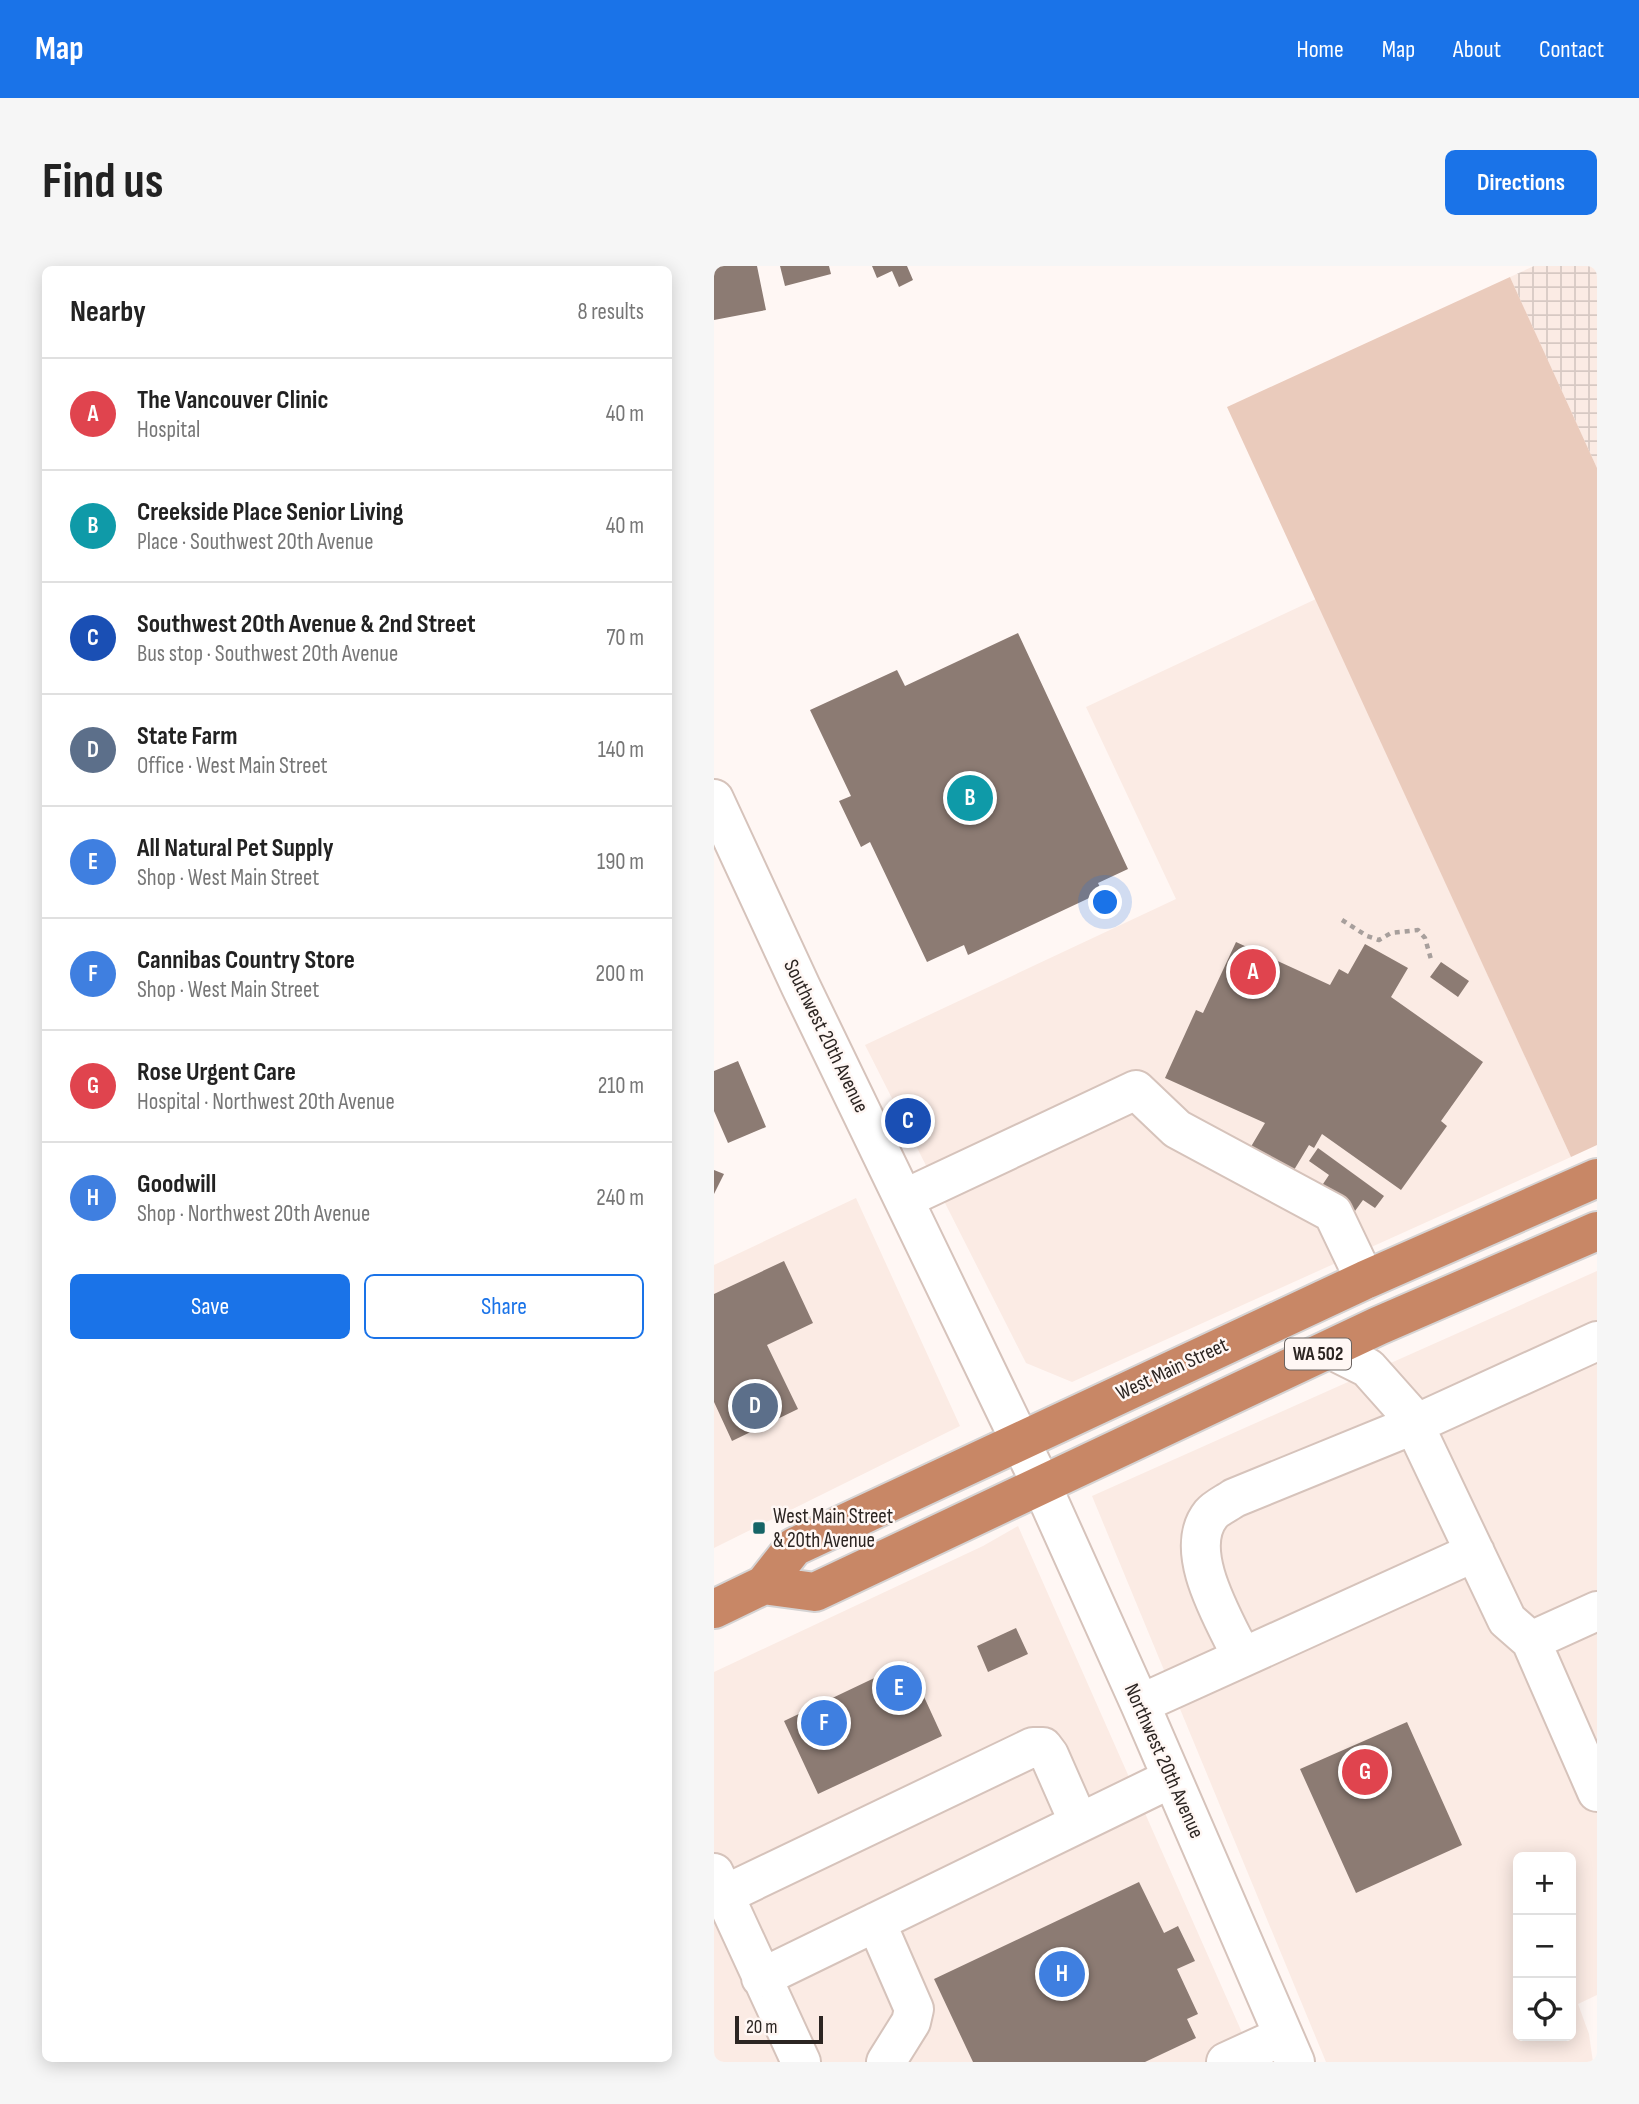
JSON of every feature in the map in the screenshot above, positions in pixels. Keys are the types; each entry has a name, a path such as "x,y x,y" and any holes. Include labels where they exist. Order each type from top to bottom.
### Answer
{"highway":[{"name":"West Main Street","path":"1031,1462 1365,1280 1597,1178"},
{"name":"West Main Street","path":"714,1609 764,1585 794,1547 1031,1462 1330,1349 1597,1231"}],"street":[{"name":"Southwest 20th Avenue","path":"714,799 801,987 1031,1462"},
{"path":"904,1199 1136,1090 1177,1129 1333,1213 1365,1280"},
{"path":"1242,1657 1206,1578 1202,1536 1211,1514 1234,1498 1413,1425 1597,1341"},
{"path":"1330,1349 1368,1368 1409,1415 1507,1620 1531,1641 1597,1792"},
{"name":"Northwest 20th Avenue","path":"1031,1462 1140,1704 1289,2049"},
{"path":"1140,1704 1475,1552"},
{"path":"1531,1641 1597,1611"},
{"path":"802,2062 721,1899 1033,1747 1043,1747 1049,1755 1079,1823"},
{"path":"761,1978 1172,1778"},
{"path":"876,1922 914,2009 911,2022 886,2062"},
{"path":"1226,2062 1289,2049"}],"path":[{"path":"1342,919 1367,936 1379,940 1391,933 1418,930 1424,938 1433,963"}],"shaded area":[{"path":"1534,266 1597,266 1597,468 1510,277"},
{"path":"1510,277 1597,468 1597,1145 1571,1157 1227,407"},
{"path":"1316,599 1571,1157 1072,1382 1026,1363 865,1045 1176,899 1086,707"},
{"path":"856,1198 960,1426 714,1548 714,1265"},
{"path":"1597,1271 1597,1995 1578,2004 1589,2034 1593,2062 1326,2062 1092,1496"},
{"path":"1018,1526 1255,2062 714,2062 714,1672 983,1546"}],"building":[{"path":"714,266 757,266 766,310 714,320"},
{"path":"780,266 829,266 831,274 785,286"},
{"path":"872,266 907,266 913,280 899,287 892,271 877,278"},
{"path":"1018,633 1128,869 1098,883 1102,892 968,955 964,945 927,962 870,842 861,847 839,801 851,796 810,710 897,670 905,686"},
{"path":"1236,942 1330,985 1339,969 1348,974 1365,944 1408,968 1391,997 1483,1062 1441,1121 1447,1126 1401,1190 1322,1134 1314,1148 1309,1145 1291,1175 1249,1150 1265,1123 1165,1078 1196,1010 1203,1013"},
{"path":"1441,962 1469,981 1458,997 1430,977"},
{"path":"738,1061 766,1127 728,1143 714,1111 714,1071"},
{"path":"1318,1148 1384,1196 1375,1208 1363,1200 1355,1211 1321,1187 1329,1175 1309,1161"},
{"path":"714,1170 724,1174 714,1194"},
{"path":"784,1261 813,1323 767,1345 798,1409 732,1441 714,1402 714,1294"},
{"path":"1016,1628 1028,1654 988,1672 977,1646"},
{"path":"908,1662 942,1736 818,1794 784,1721"},
{"path":"1407,1722 1462,1845 1356,1893 1300,1769"},
{"path":"1139,1882 1164,1933 1178,1926 1195,1961 1177,1969 1198,2014 1187,2019 1196,2038 1145,2062 973,2062 934,1979"}],"place":[{"name":"Creekside Place Senior Living","path":"970,798"},
{"name":"The Vancouver Clinic","path":"1253,972"},
{"name":"Southwest 20th Avenue & 2nd Street","path":"908,1121"},
{"name":"State Farm","path":"755,1406"},
{"name":"West Main Street & 20th Avenue","path":"759,1528"},
{"name":"All Natural Pet Supply","path":"899,1688"},
{"name":"Cannibas Country Store","path":"824,1723"},
{"name":"Rose Urgent Care","path":"1365,1772"},
{"name":"Goodwill","path":"1062,1974"}]}
